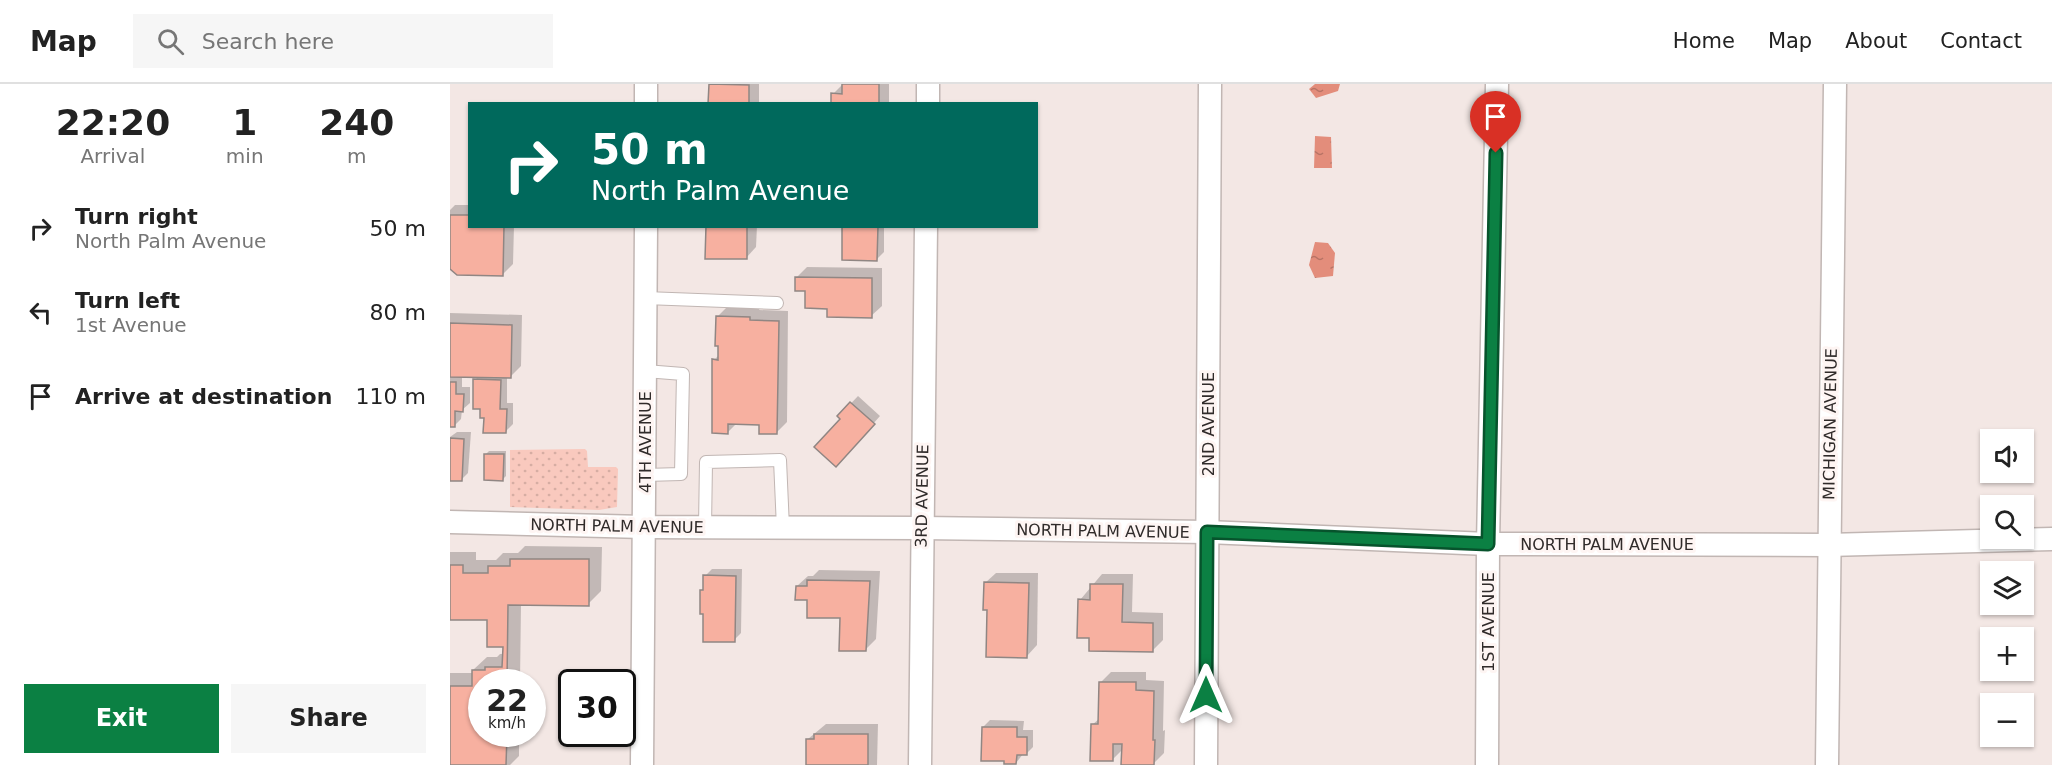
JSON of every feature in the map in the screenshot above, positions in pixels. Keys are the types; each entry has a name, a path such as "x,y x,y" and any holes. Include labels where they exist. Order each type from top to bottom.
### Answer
{"street":[{"path":"646,84 646,102"},
{"path":"928,84 928,102"},
{"name":"2ND AVENUE","path":"1206,765 1210,84"},
{"name":"1ST AVENUE","path":"1487,765 1488,544 1497,84"},
{"name":"MICHIGAN AVENUE","path":"1827,765 1834,84"},
{"name":"4TH AVENUE","path":"642,765 646,228"},
{"name":"3RD AVENUE","path":"920,765 926,228"},
{"name":"NORTH PALM AVENUE","path":"450,522 644,527 1207,532 1488,544 1828,545 2052,539"}],"lane":[{"path":"645,298 777,303"},
{"path":"645,371 683,374 681,474 645,475"},
{"path":"705,527 706,462 780,460 783,528"}],"shaded area":[{"path":"585,449 588,467 616,467 618,469 617,507 599,510 510,507 510,450"}],"water":[{"path":"1315,84 1340,84 1338,91 1316,98 1309,89"},
{"path":"1315,136 1331,137 1332,168 1314,168"},
{"path":"1315,242 1328,243 1335,253 1333,276 1315,278 1309,265"}],"building":[{"path":"709,84 749,85 749,102 708,102"},
{"path":"842,84 879,84 879,102 831,102 831,93 842,94"},
{"path":"450,215 468,215 468,228 504,228 503,276 457,275 450,269"},
{"path":"706,228 747,228 747,259 705,259"},
{"path":"842,228 878,228 877,261 842,260"},
{"path":"795,277 872,278 872,318 827,317 827,309 805,308 805,291 795,291"},
{"path":"716,316 779,321 777,434 759,434 759,425 728,424 728,434 712,433 712,359 718,360 718,346 715,346"},
{"path":"450,323 512,325 511,378 450,377"},
{"path":"473,379 501,380 500,409 507,409 506,433 483,433 484,418 480,418 480,409 473,409"},
{"path":"450,382 456,382 456,394 464,394 463,412 455,411 455,427 450,427"},
{"path":"850,402 875,424 836,467 814,447 840,419 837,416"},
{"path":"450,438 464,439 462,481 450,481"},
{"path":"484,454 504,454 503,481 484,480"},
{"path":"510,559 589,559 589,606 508,605 507,669 485,669 485,667 502,667 503,647 487,647 487,620 450,620 450,565 463,565 463,573 488,573 488,566 510,566"},
{"path":"703,575 736,576 735,642 703,642 700,590 703,590"},
{"path":"807,580 870,581 866,651 839,651 840,618 807,618 807,600 795,600 796,586 807,586"},
{"path":"984,582 1029,583 1027,658 986,657 987,610 983,610"},
{"path":"1090,584 1123,584 1122,622 1153,623 1153,652 1089,651 1089,638 1077,638 1078,599 1090,600"},
{"path":"1099,682 1136,682 1136,690 1154,691 1154,765 1121,765 1122,744 1113,744 1113,761 1090,761 1091,724 1098,724"},
{"path":"450,686 468,686 468,747 507,747 506,765 450,765"},
{"path":"982,727 1017,727 1017,737 1027,737 1027,755 1017,755 1016,764 1004,764 1004,761 981,761"},
{"path":"814,734 868,734 868,765 806,765 806,739 814,739"}],"route":[{"path":"1206,695 1207,532 1488,544 1496,153"}]}
